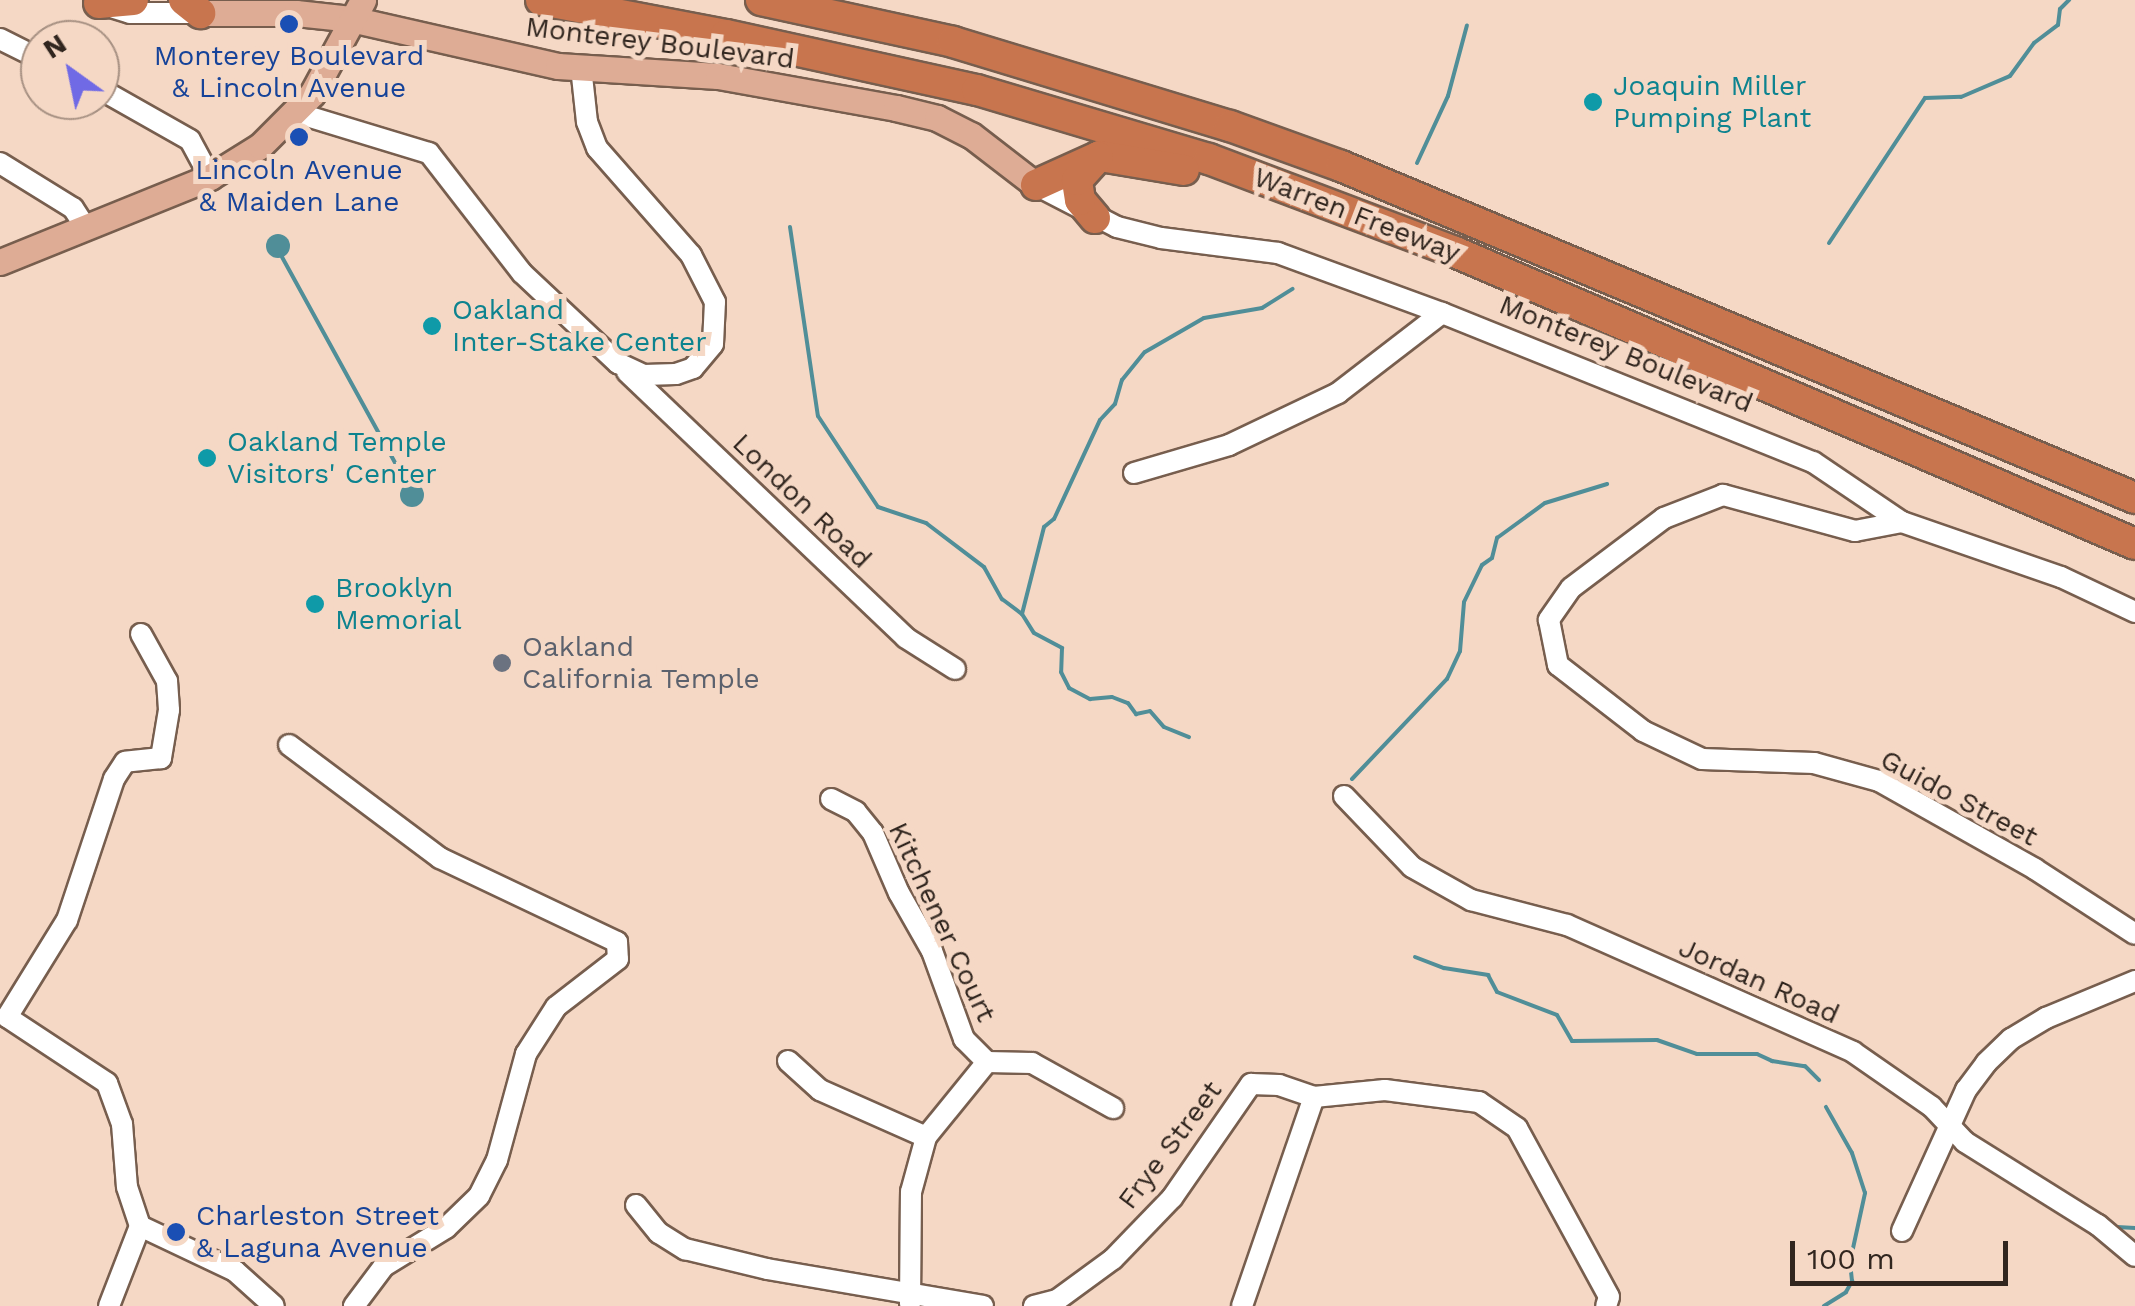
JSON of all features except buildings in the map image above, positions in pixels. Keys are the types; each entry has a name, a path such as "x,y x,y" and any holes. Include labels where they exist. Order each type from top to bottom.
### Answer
{"highway":[{"path":"96,2 133,0"},
{"name":"Warren Freeway","path":"541,0 851,61 1011,100 1209,158 1455,252 2135,544"},
{"name":"Warren Freeway","path":"762,0 806,4 1109,87 1342,166 2135,498"},
{"path":"1095,218 1080,200 1076,180 1089,162 1100,156"},
{"path":"1036,184 1100,156 1178,168 1455,252"}],"main road":[{"name":"Monterey Boulevard","path":"192,7 276,12 354,6 535,62 741,78 918,112 971,135 1036,184"},
{"path":"0,262 210,177 260,146 297,113 336,56 354,6"}],"street":[{"name":"Monterey Boulevard","path":"96,2 130,13 192,7"},
{"path":"581,68 587,122 596,148 691,255 715,302 713,344 694,368 662,376 618,363"},
{"path":"120,100 190,140 210,177"},
{"name":"London Road","path":"297,113 429,154 522,273 906,638 956,669"},
{"path":"0,163 73,208 86,228"},
{"name":"Monterey Boulevard","path":"1036,184 1095,218 1162,238 1290,256 1442,313 1813,462 1902,522 2061,577 2135,612"},
{"path":"1134,473 1229,444 1338,393 1442,313"},
{"name":"Guido Street","path":"1902,522 1855,531 1723,495 1664,518 1571,588 1549,620 1558,664 1643,731 1702,759 1814,764 1880,781 2034,869 2135,934"},
{"path":"109,1306 140,1226 127,1187 122,1124 107,1083 7,1016 67,920 114,779 125,762 160,758 169,710 167,682 141,634"},
{"path":"289,746 440,858 617,942 618,959 556,1007 526,1054 497,1160 478,1196 446,1228 384,1266 354,1306"},
{"name":"Jordan Road","path":"1344,796 1412,866 1471,900 1566,925 1854,1052 1965,1142 2098,1226 2135,1256"},
{"name":"Kitchener Court","path":"830,799 856,812 873,834 899,893 932,951 964,1038 987,1062 1032,1063 1114,1108"},
{"path":"1902,1231 1966,1090 1986,1062 2011,1039 2046,1018 2135,981"},
{"path":"788,1061 820,1090 926,1137"},
{"path":"910,1299 911,1192 926,1137 987,1062"},
{"name":"Frye Street","path":"1034,1306 1057,1300 1113,1258 1137,1234 1172,1198 1251,1084 1279,1085 1314,1097 1385,1090 1479,1102 1517,1128 1609,1297 1606,1306"},
{"path":"1242,1306 1314,1097"},
{"path":"636,1205 658,1233 685,1249 910,1299 983,1306"},
{"path":"140,1226 235,1272 274,1306"}],"water":[{"path":"278,234 287,237 287,255 278,258 269,255 266,246 269,237"},
{"path":"412,483 421,486 421,504 412,507 403,504 400,495 403,486"}],"waterway":[{"path":"1829,243 1925,98 1961,97 2010,76 2034,43 2058,25 2060,9 2069,0"},
{"path":"1417,163 1448,96 1467,25"},
{"path":"790,227 818,416 878,507 926,523 984,567 1002,599 1022,614 1034,633 1062,648 1061,672 1069,688 1090,699 1112,697 1128,703 1136,714 1150,711 1164,727 1189,737"},
{"path":"282,257 407,484"},
{"path":"1022,614 1044,527 1054,519 1100,420 1115,404 1122,380 1145,352 1204,318 1262,308 1293,289"},
{"path":"1352,779 1447,679 1460,651 1464,602 1482,565 1492,558 1497,538 1545,503 1607,484"},
{"path":"1415,957 1444,968 1488,975 1497,992 1557,1015 1572,1041 1657,1040 1697,1054 1757,1054 1772,1061 1805,1066 1819,1080"},
{"path":"1824,1306 1846,1292 1852,1281 1850,1262 1865,1193 1852,1153 1826,1107"},
{"path":"2117,1227 2135,1228"}],"place":[{"name":"Monterey Boulevard & Lincoln Avenue","path":"289,24"},
{"name":"Joaquin Miller Pumping Plant","path":"1593,102"},
{"name":"Lincoln Avenue & Maiden Lane","path":"299,137"},
{"name":"Oakland Inter-Stake Center","path":"432,326"},
{"name":"Oakland Temple Visitors' Center","path":"207,458"},
{"name":"Brooklyn Memorial","path":"315,604"},
{"name":"Oakland California Temple","path":"502,663"},
{"name":"Charleston Street & Laguna Avenue","path":"176,1232"}]}
